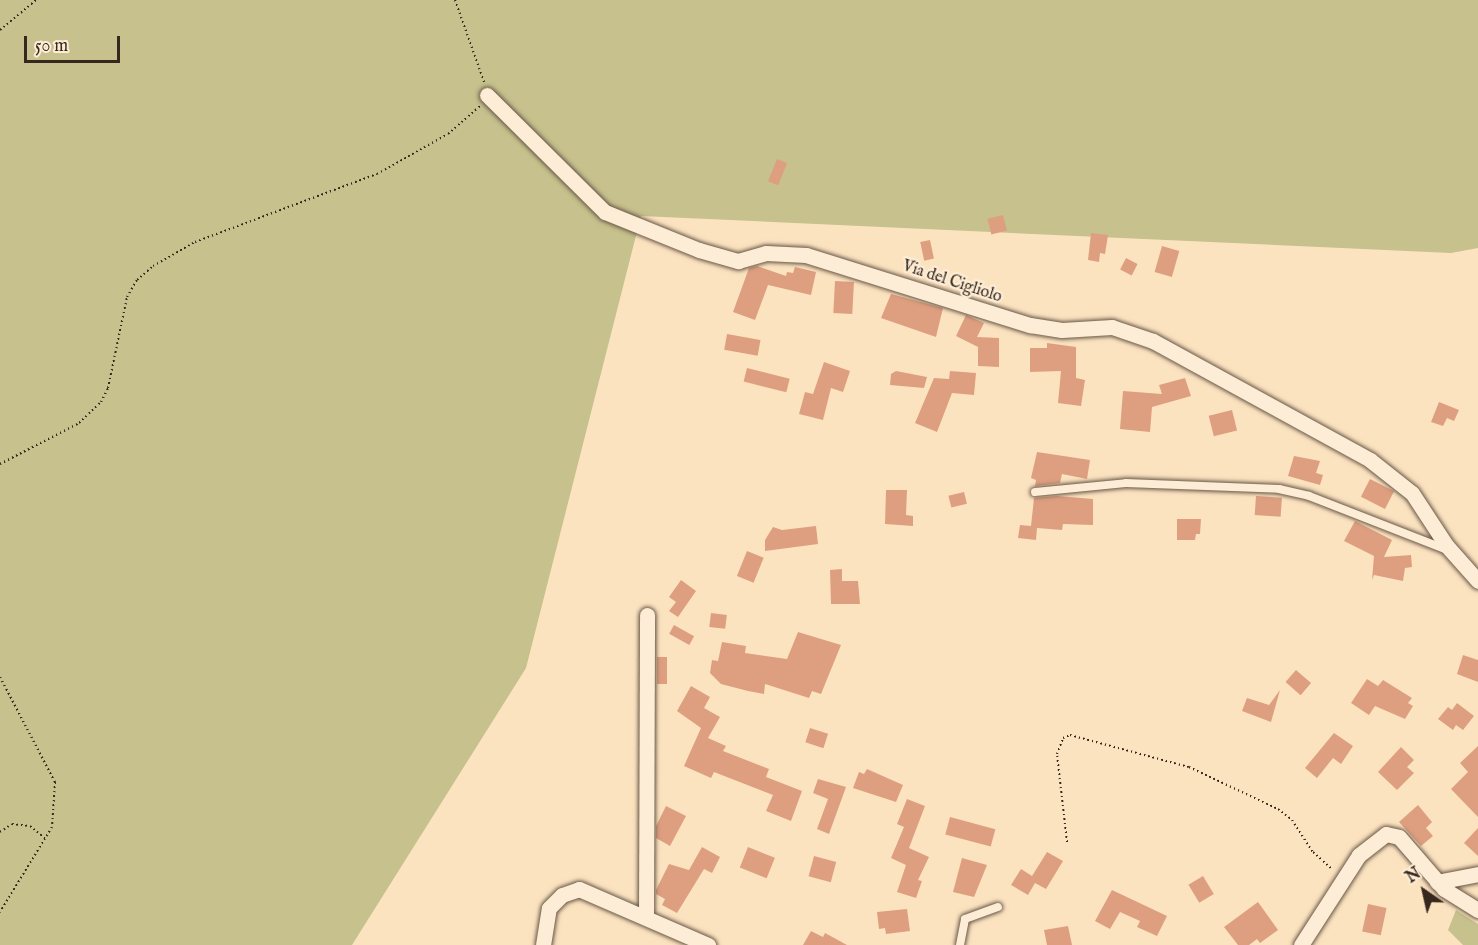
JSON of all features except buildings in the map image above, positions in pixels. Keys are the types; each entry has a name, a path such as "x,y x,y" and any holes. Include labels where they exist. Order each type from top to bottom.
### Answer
{"street":[{"name":"Via del Cigliolo","path":"488,95 604,212 699,250 738,261 766,253 806,255 1030,325 1062,330 1112,327 1146,338 1337,438 1370,460 1413,493 1450,550 1478,581"},
{"path":"646,917 647,615"},
{"path":"1301,945 1370,843 1390,833 1401,839 1437,882 1478,910"},
{"path":"1437,882 1478,874"},
{"path":"543,945 549,908 570,891 587,891 708,945"}],"lane":[{"path":"1035,492 1125,483 1279,489 1309,496 1450,550"},
{"path":"960,945 965,919 998,907"}],"path":[{"path":"0,30 36,0"},
{"path":"0,464 79,423 101,402 108,388 124,304 133,285 146,271 187,246 370,177 448,135 473,116 488,95 455,0"},
{"path":"0,677 55,782 52,827 0,912"},
{"path":"1066,842 1057,754 1063,738 1070,735 1189,767 1278,809 1292,820 1317,857 1345,877"},
{"path":"0,832 12,824 30,826 45,838"}],"shaded area":[{"path":"0,0 1478,0 1478,248 1451,253 641,216 526,668 352,945 0,945"},
{"path":"1456,910 1478,924 1478,945 1463,945 1448,930"}]}
